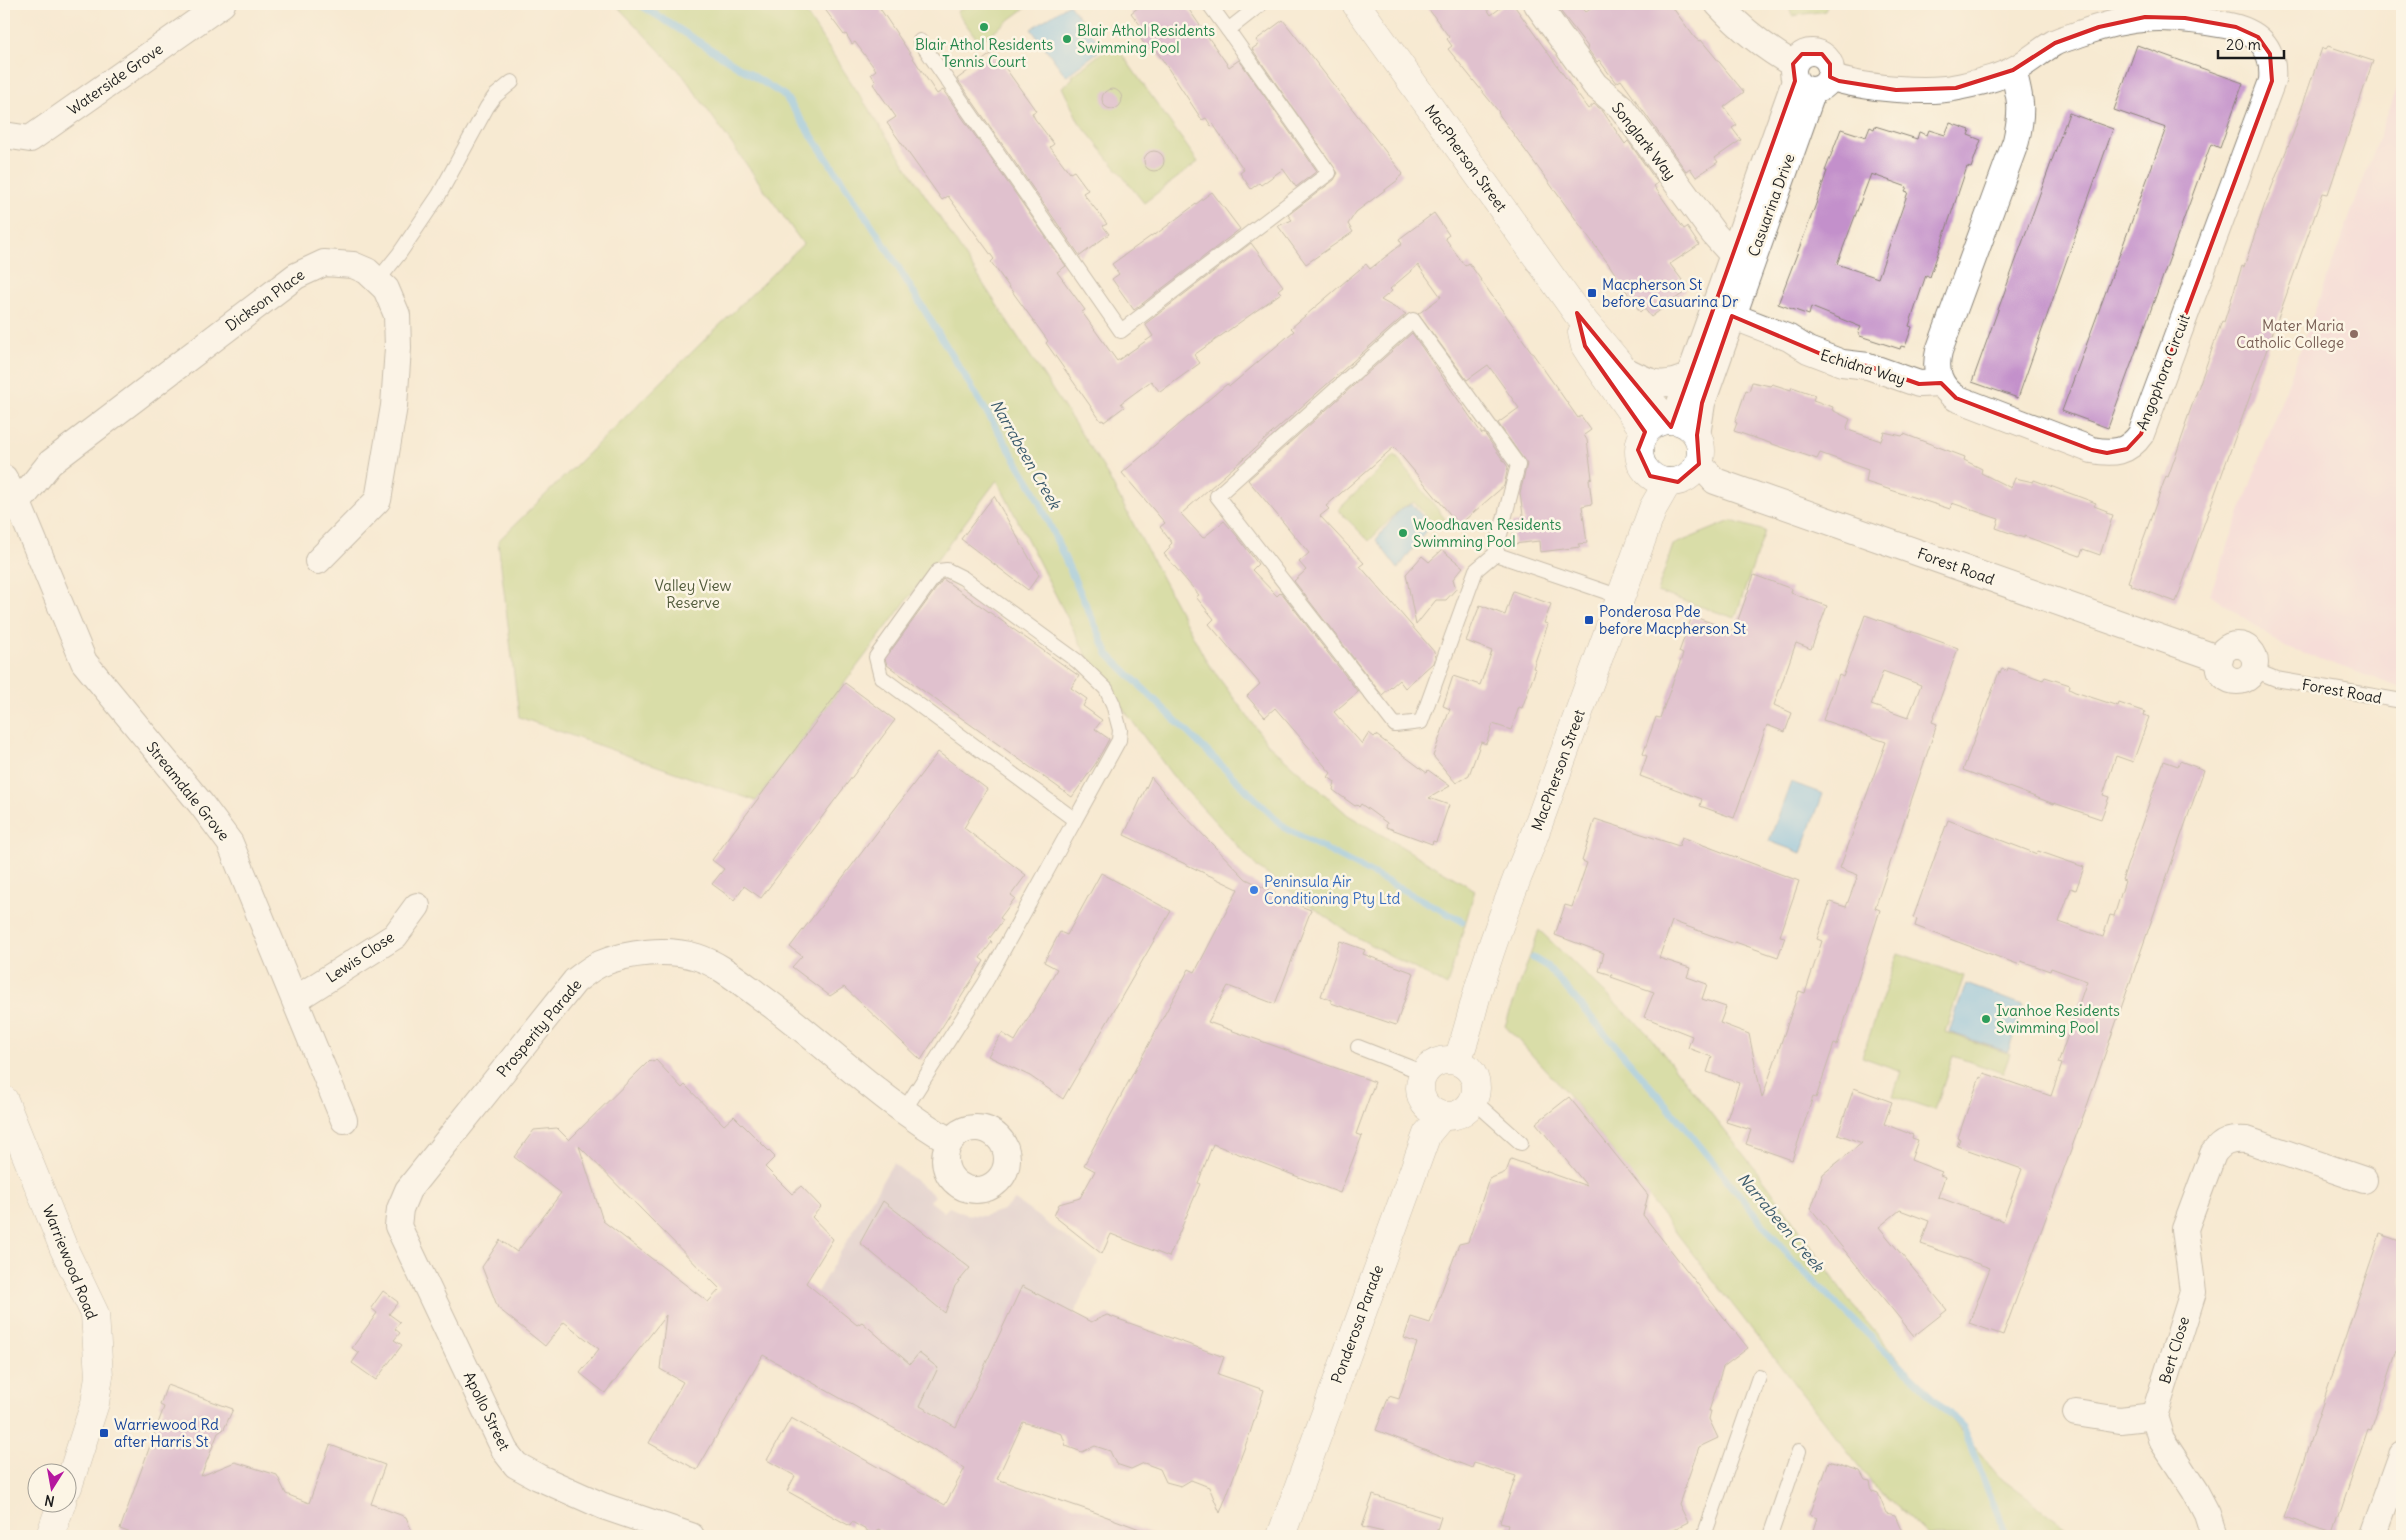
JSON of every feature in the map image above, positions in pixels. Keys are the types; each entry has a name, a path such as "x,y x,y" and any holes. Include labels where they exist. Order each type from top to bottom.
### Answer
{"street":[{"name":"Waterside Grove","path":"4,135 30,139 222,4"},
{"name":"MacPherson Street","path":"1356,4 1578,312 1627,371 1661,424"},
{"name":"Songlark Way","path":"1537,4 1595,85 1621,107 1714,234 1732,254"},
{"path":"1718,4 1734,21 1808,78"},
{"name":"Angophora Circuit","path":"1808,78 1896,90 1947,88 1994,78 2014,70 2055,43 2098,27 2145,17 2185,18 2236,27 2258,37 2270,54 2273,67 2272,81 2141,434 2135,442 2127,449 2117,452 2108,453 2092,450 1956,398 1945,390 1941,383"},
{"path":"1941,383 1937,370 1940,351 2016,141 2022,117 2021,102 2014,70"},
{"name":"Casuarina Drive","path":"1661,424 1689,376 1732,254 1808,78"},
{"name":"Casuarina Drive","path":"1697,435 1702,404 1808,78"},
{"name":"Dickson Place","path":"18,503 50,463 296,276 318,265 338,263 353,265 367,271 378,280 394,303 398,315 394,406 378,500 318,561"},
{"name":"MacPherson Street","path":"1578,312 1585,346 1661,424"},
{"name":"Echidna Way","path":"1732,316 1789,338 1808,350 1842,363 1868,366 1919,384 1941,383"},
{"path":"1627,371 1649,382 1664,385 1676,383 1689,376"},
{"path":"1683,422 1697,435 1702,454 1699,464 1687,478 1668,482 1650,476 1640,460 1640,441 1661,424 1683,422"},
{"name":"Forest Road","path":"1699,464 1715,481 2220,660 2220,667 2229,679 2244,680 2254,670"},
{"name":"Streamdale Grove","path":"4,478 18,503 84,662 201,804 230,843 296,999 344,1120"},
{"name":"MacPherson Street","path":"1457,1061 1466,1038 1481,979 1508,899 1530,847 1653,508 1668,482"},
{"name":"Lewis Close","path":"296,999 395,936 417,906"},
{"name":"Prosperity Parade","path":"405,1239 398,1226 400,1209 408,1190 575,980 598,964 620,958 670,952 697,957 723,970 773,1006 920,1123 950,1142"},
{"path":"1457,1061 1472,1073 1476,1092 1474,1101 1460,1114 1442,1116 1434,1113 1422,1099 1420,1081 1424,1073 1438,1062 1457,1061"},
{"name":"Warriewood Road","path":"4,1100 64,1250 95,1314 99,1376 95,1403 76,1462"},
{"name":"Ponderosa Parade","path":"1281,1536 1423,1143 1427,1134 1442,1116"},
{"name":"Bert Close","path":"2154,1416 2193,1292 2185,1229 2213,1154 2219,1145 2228,1140 2247,1140 2364,1180"},
{"name":"Apollo Street","path":"405,1239 497,1436 505,1451 516,1465 602,1506 691,1536"},
{"path":"2076,1413 2120,1420 2154,1416 2162,1440 2195,1491 2207,1514 2214,1536"},
{"path":"2373,1536 2402,1455"},
{"path":"50,1536 58,1512"}],"lane":[{"path":"920,41 1121,331 1329,173 1209,4"},
{"path":"1228,30 1261,4"},
{"path":"378,280 400,254 439,195 487,107 495,96 512,82"},
{"path":"1413,320 1518,465 1494,554 1476,570 1421,722 1395,725 1217,496 1413,320"},
{"path":"1494,554 1621,597"},
{"path":"902,1109 910,1101 985,983 1075,820 1119,740 1120,730 1113,704 1106,690 1077,661 963,578 947,570 938,571 876,658 881,677 1075,820"},
{"name":"Forest Road","path":"2254,670 2276,679 2402,701"},
{"path":"1358,1047 1424,1073"},
{"path":"1474,1101 1521,1144"},
{"path":"1704,1536 1759,1377"},
{"path":"1770,1536 1799,1451"}],"highlighted area":[{"path":"2145,17 2185,18 2236,27 2258,37 2270,54 2272,81 2141,434 2127,449 2107,453 2092,450 1956,398 1941,383 1919,384 1868,366 1842,363 1732,316 1702,403 1697,435 1699,464 1678,482 1650,476 1638,450 1645,432 1585,346 1577,313 1671,427 1795,81 1793,64 1802,54 1822,54 1830,64 1830,77 1839,81 1896,90 1956,88 2013,70 2055,43 2099,27"}],"shaded area":[{"name":"Mater Maria Catholic College","path":"2402,75 2402,688 2285,647 2210,594"},
{"path":"893,1163 935,1196 930,1201 944,1212 949,1207 965,1214 983,1216 1003,1210 1015,1200 1099,1261 1007,1457 794,1331"}],"green space":[{"name":"Valley View Reserve","path":"615,4 800,4 1103,467 1207,662 1268,744 1348,815 1475,890 1447,986 1349,933 1258,868 1172,775 1093,668 997,480 756,801 519,717 498,541 803,244 682,74"},
{"name":"Blair Athol Residents Tennis Court","path":"969,4 1031,4 979,42 957,12"},
{"path":"1788,4 1828,4 1825,11 1792,16"},
{"path":"1114,43 1198,162 1144,203 1079,122 1062,87 1073,78 1072,76"},
{"path":"1395,455 1446,520 1433,525 1414,502 1400,509 1369,541 1338,510"},
{"path":"1731,521 1765,531 1735,618 1657,592 1673,545"},
{"path":"1539,930 1647,1033 1767,1184 1853,1306 2003,1480 2079,1536 1929,1536 1875,1487 1567,1093 1505,1026"},
{"path":"1898,953 1964,976 1945,1032 2010,1054 2003,1073 1953,1056 1935,1110 1893,1096 1901,1071 1862,1057"}],"water":[{"name":"Blair Athol Residents Swimming Pool","path":"1069,4 1103,48 1066,76 1031,29"},
{"name":"Woodhaven Residents Swimming Pool","path":"1412,504 1430,525 1398,569 1376,540 1400,509"},
{"path":"1791,782 1823,794 1801,853 1769,841"},
{"name":"Ivanhoe Residents Swimming Pool","path":"1966,984 2023,1005 2008,1052 1949,1032"}],"building":[{"path":"821,4 877,4 937,94 943,90 1066,266 1057,272 1085,310 1082,312 1117,361 1153,336 1145,324 1251,243 1283,286 1278,290 1281,293 1194,355 1200,363 1160,392 1151,381 1121,403 1124,407 1104,422 1103,420 1101,421 1046,343 1048,341 991,262 994,259 948,196 942,200 887,123 896,117 873,84 876,82 871,74 876,70 855,42 852,44 846,34 844,35"},
{"path":"1143,4 1185,4 1229,67 1239,60 1317,171 1296,187 1283,169 1261,185 1259,183 1251,189 1240,173 1244,170 1213,124 1211,126 1206,118 1202,120 1160,56 1152,46 1148,49 1138,35 1144,30 1131,13"},
{"path":"1425,4 1484,4 1491,15 1506,4 1513,4 1588,109 1594,104 1602,110 1625,144 1628,141 1658,183 1654,186 1684,229 1687,227 1699,245 1670,264 1682,280 1680,282 1686,291 1651,317 1644,308 1640,312 1610,266 1499,112 1448,49 1452,46 1447,39 1449,37"},
{"path":"1555,4 1579,4 1586,12 1598,4 1670,4 1695,38 1699,41 1701,40 1744,92 1724,107 1737,125 1732,128 1741,140 1715,158 1718,162 1696,177 1690,168 1686,171 1621,80 1616,83 1599,60 1597,62 1588,47"},
{"path":"1283,20 1403,174 1398,180 1356,212 1348,224 1353,232 1306,264 1278,226 1292,220 1288,215 1334,180 1338,173 1252,49 1259,44 1256,40"},
{"path":"2137,45 2243,83 2220,148 2211,144 2108,428 2062,411 2166,128 2114,110"},
{"path":"2328,46 2373,61 2328,194 2323,193 2176,602 2130,585 2131,583 2128,582 2166,476 2168,477 2222,321 2224,322 2242,266 2244,267 2265,204 2293,134 2322,48 2326,49"},
{"path":"991,54 996,61 999,59 1036,111 1032,113 1035,119 1054,144 1050,147 1070,173 1074,171 1088,190 1083,193 1107,224 1103,226 1109,234 1080,256 957,79"},
{"path":"1112,89 1119,92 1122,99 1119,106 1112,109 1105,106 1102,99 1105,92"},
{"path":"2069,113 2113,129 2018,398 1972,382"},
{"path":"1950,123 1970,130 1968,135 1981,140 1971,168 1967,167 1930,277 1926,275 1909,326 1912,327 1905,347 1901,346 1900,349 1860,336 1858,333 1861,327 1811,307 1809,315 1778,304 1816,204 1827,171 1825,171 1841,129 1866,137 1870,127 1874,129 1875,126 1917,139 1919,132 1927,135 1929,130 1945,135","holes":["1871,174 1907,187 1905,191 1908,192 1878,278 1837,264"]},
{"path":"1154,151 1161,154 1164,161 1161,168 1154,171 1147,168 1144,161 1147,154"},
{"path":"1212,192 1240,229 1134,310 1112,279 1119,274 1112,264 1155,235"},
{"path":"1434,213 1449,235 1445,238 1465,266 1469,263 1578,418 1581,416 1591,430 1584,435 1587,440 1592,478 1589,479 1592,504 1582,506 1587,543 1578,544 1580,547 1540,552 1539,541 1514,544 1512,523 1524,522 1520,493 1527,464 1498,423 1519,408 1488,365 1467,380 1418,314 1441,297 1418,265 1390,289 1392,291 1381,300 1406,314 1181,514 1203,538 1224,521 1237,536 1258,564 1252,570 1277,596 1281,592 1358,692 1334,712 1362,744 1369,733 1374,737 1376,735 1427,773 1428,770 1450,786 1429,798 1449,805 1436,842 1433,841 1432,844 1386,827 1387,823 1361,804 1359,807 1355,806 1333,790 1335,782 1328,777 1331,773 1275,708 1265,717 1247,696 1260,684 1209,624 1214,619 1196,597 1199,595 1164,554 1172,543 1160,527 1165,523 1122,473 1227,384 1230,386 1294,331 1291,328 1366,264 1370,269 1402,244 1399,239"},
{"path":"1412,333 1482,434 1484,433 1508,467 1504,486 1459,525 1394,447 1326,506 1329,509 1320,516 1364,563 1360,566 1436,654 1433,663 1405,688 1399,680 1382,695 1294,581 1306,570 1299,562 1309,553 1248,480"},
{"path":"1752,382 1770,386 1772,384 1791,390 1792,387 1815,395 1813,400 1833,407 1832,410 1850,419 1847,427 1848,430 1881,441 1884,432 1902,436 1904,434 1965,457 1964,460 1982,469 1981,473 2011,488 2015,478 2033,482 2034,480 2096,503 2094,506 2113,515 2100,555 2083,549 2080,556 2024,536 2024,538 1996,528 1999,519 1952,503 1950,509 1866,482 1868,470 1820,453 1817,459 1734,431 1737,423 1735,422 1746,390 1749,391"},
{"path":"994,496 1039,575 1028,590 961,539"},
{"path":"1442,550 1463,567 1453,579 1456,589 1446,600 1436,600 1416,625 1406,574 1422,556 1429,562"},
{"path":"1754,575 1792,589 1791,593 1827,606 1811,649 1796,643 1774,705 1792,713 1785,732 1767,725 1734,818 1700,806 1702,799 1640,776 1647,756 1643,754 1656,717 1660,718 1683,654 1679,652 1692,616 1734,631"},
{"path":"943,579 1079,676 1071,688 1087,699 1083,706 1102,720 1095,729 1109,739 1096,763 1072,797 887,665 885,659"},
{"path":"1513,591 1551,604 1544,623 1548,624 1533,668 1536,669 1522,708 1519,707 1511,730 1493,724 1486,744 1481,742 1469,775 1456,783 1433,756 1450,709 1443,706 1453,676 1480,685 1492,651 1466,641 1480,605 1505,615"},
{"path":"1865,615 1958,648 1932,722 1937,724 1875,908 1880,910 1837,1045 1834,1044 1816,1098 1813,1097 1792,1160 1746,1144 1751,1130 1726,1122 1739,1083 1707,1072 1712,1057 1688,1048 1692,1036 1644,1017 1654,992 1599,971 1604,953 1555,935 1565,905 1572,907 1587,863 1582,861 1595,819 1679,846 1682,837 1799,881 1780,936 1785,937 1778,957 1735,942 1735,944 1672,921 1659,958 1690,968 1687,977 1707,984 1702,999 1726,1007 1720,1023 1749,1034 1762,1098 1799,991 1805,993 1822,941 1817,939 1830,902 1846,907 1858,875 1840,868 1886,742 1823,720 1839,675 1843,677","holes":["1883,671 1921,685 1908,718 1871,705"]},
{"path":"2008,668 2043,680 2045,677 2070,685 2069,689 2075,692 2118,706 2119,703 2145,712 2144,715 2149,717 2133,762 2116,756 2103,795 2109,797 2101,819 2054,804 1963,770 1999,672 2002,669 2007,671"},
{"path":"845,683 895,720 761,898 744,886 734,900 712,884 724,869 712,860"},
{"path":"938,752 987,789 964,828 1026,875 1011,895 1015,898 1000,918 1003,920 989,939 992,942 980,958 984,961 921,1060 844,987 830,996 792,967 802,956 790,947"},
{"path":"2164,761 2178,766 2180,761 2204,770 2088,1103 2003,1335 1969,1323 1990,1268 1921,1244 1929,1221 1900,1210 1879,1227 1947,1310 1914,1336 1811,1209 1823,1174 1862,1143 1838,1134 1854,1088 1892,1102 1884,1124 1913,1135 1912,1138 1918,1140 1911,1160 1942,1172 1940,1175 1945,1177 1938,1197 2003,1221 2022,1169 1957,1146 1967,1111 1980,1077 1982,1078 1984,1073 2051,1096 2062,1064 2058,1063 2087,981 2051,968 2050,971 2021,961 2020,965 1915,926 1917,919 1913,918 1948,820 2037,854 2038,851 2084,867 2076,890 2071,888 2059,922 2103,937 2110,915 2114,916 2125,881 2122,880"},
{"path":"1151,777 1177,808 1246,879 1275,893 1273,896 1311,910 1275,1004 1228,986 1208,1022 1375,1082 1356,1134 1362,1136 1340,1193 1213,1144 1198,1183 1200,1184 1169,1257 1111,1234 1102,1254 1054,1216 1059,1204 1080,1198 1095,1171 1084,1165 1189,969 1195,972 1238,889 1124,835"},
{"path":"1101,873 1171,911 1063,1099 1030,1076 988,1056 1002,1033 1015,1041 1057,969 1044,962 1060,932 1067,935"},
{"path":"1340,941 1365,950 1363,954 1414,973 1396,1025 1331,1003 1331,1000 1321,996"},
{"path":"650,1060 653,1062 656,1060 682,1088 685,1085 724,1125 734,1116 775,1157 765,1167 792,1194 801,1186 821,1207 812,1217 833,1239 806,1283 857,1325 862,1322 910,1364 919,1353 938,1368 920,1406 956,1427 1022,1286 1091,1322 1107,1315 1224,1357 1218,1374 1264,1390 1220,1513 1209,1487 1191,1480 1181,1486 1166,1482 1160,1469 1144,1463 1131,1469 1116,1464 1110,1451 1095,1446 1082,1452 1066,1446 1062,1434 1023,1422 997,1479 1094,1512 1153,1534 1153,1536 891,1536 878,1529 875,1535 852,1522 850,1526 787,1491 795,1476 767,1460 791,1418 945,1505 965,1468 763,1355 697,1470 649,1443 683,1382 660,1369 666,1315 605,1393 580,1373 599,1349 564,1322 545,1346 498,1308 482,1267 500,1240 517,1252 561,1193 514,1157 534,1130 557,1128 569,1140","holes":["579,1146 720,1289 708,1302 603,1221"]},
{"path":"1569,1097 1648,1195 1643,1215 1748,1348 1723,1367 1709,1411 1711,1411 1709,1419 1718,1438 1699,1447 1679,1504 1688,1522 1660,1536 1507,1536 1508,1524 1500,1522 1516,1476 1474,1463 1472,1468 1376,1430 1389,1396 1399,1399 1417,1343 1404,1338 1411,1317 1430,1323 1459,1244 1468,1242 1489,1179 1506,1172 1511,1159 1587,1186 1536,1123"},
{"path":"883,1201 970,1268 955,1286 945,1313 860,1243"},
{"path":"2380,1234 2402,1242 2402,1335 2371,1430 2368,1429 2333,1534 2284,1518"},
{"path":"383,1291 398,1302 389,1314 400,1322 395,1329 400,1333 394,1340 402,1345 376,1380 352,1363 359,1353 352,1348 377,1313 371,1308"},
{"path":"167,1385 233,1409 224,1429 218,1433 201,1476 235,1462 277,1475 286,1494 309,1503 330,1445 385,1465 371,1504 406,1517 414,1536 139,1536 120,1529 164,1407 160,1405"},
{"path":"1829,1461 1860,1471 1865,1480 1870,1481 1872,1491 1878,1493 1886,1513 1895,1515 1904,1536 1811,1536 1817,1518 1810,1515"},
{"path":"1373,1495 1441,1517 1435,1536 1400,1536 1362,1527"}],"waterway":[{"name":"Narrabeen Creek","path":"639,4 785,96 881,239 1033,488 1108,654 1285,828 1462,921"},
{"name":"Narrabeen Creek","path":"1533,958 1548,967 1679,1120 1792,1260 1963,1427 2006,1536"}],"place":[{"name":"Blair Athol Residents Tennis Court","path":"984,27"},
{"name":"Blair Athol Residents Swimming Pool","path":"1067,39"},
{"name":"Macpherson St before Casuarina Dr","path":"1592,293"},
{"name":"Mater Maria Catholic College","path":"2354,334"},
{"name":"Woodhaven Residents Swimming Pool","path":"1403,533"},
{"name":"Ponderosa Pde before Macpherson St","path":"1589,620"},
{"name":"Peninsula Air Conditioning Pty Ltd","path":"1254,890"},
{"name":"Ivanhoe Residents Swimming Pool","path":"1986,1019"},
{"name":"Warriewood Rd after Harris St","path":"104,1433"}]}
